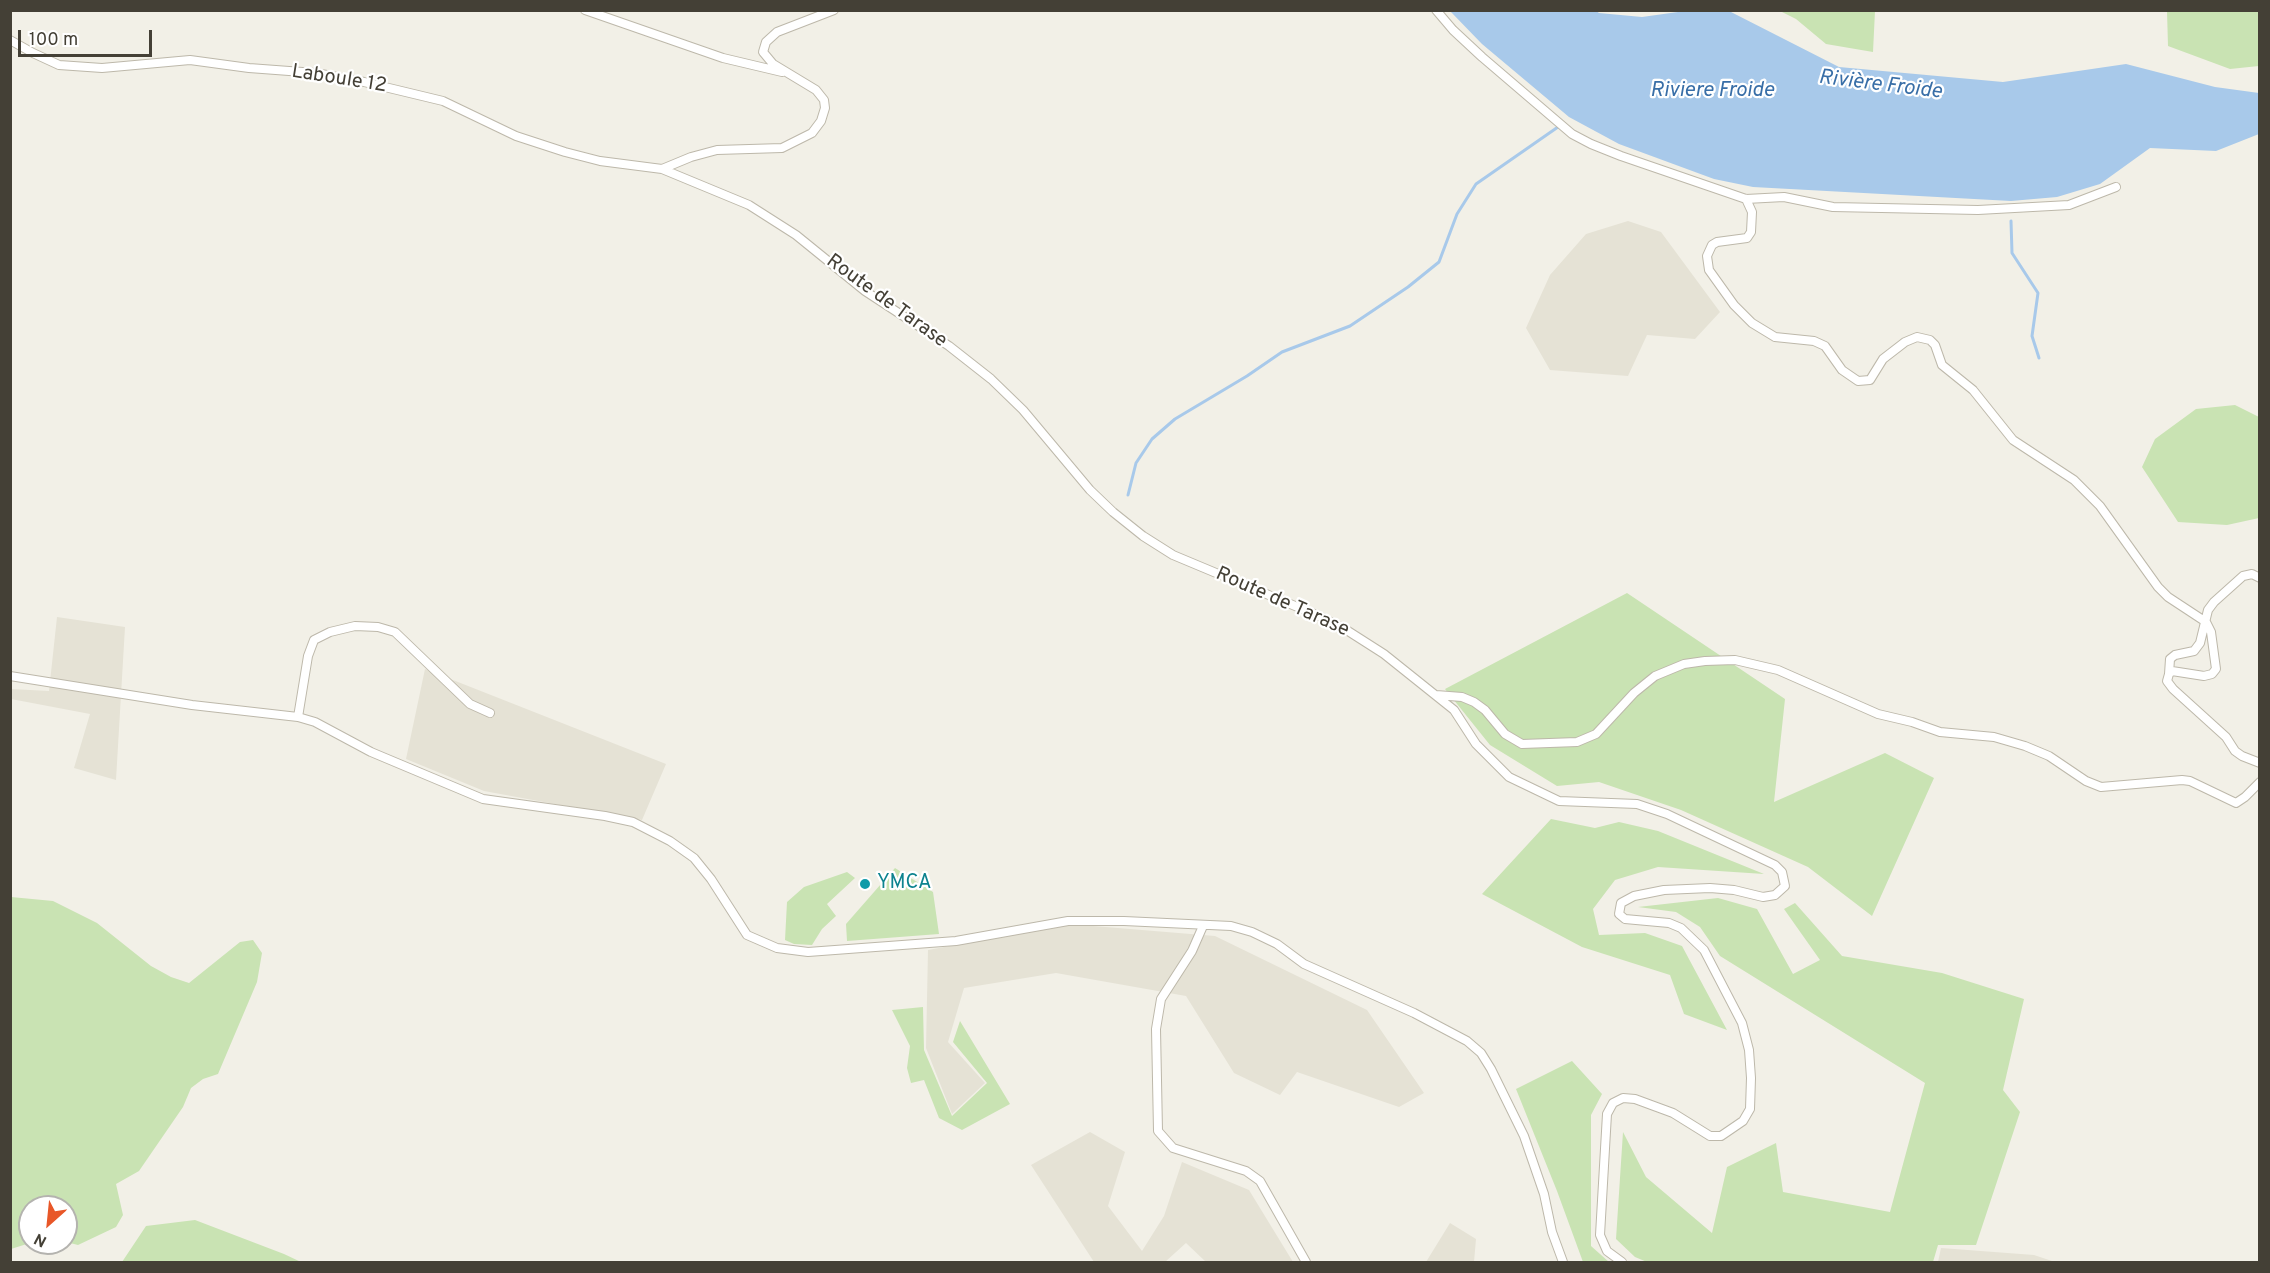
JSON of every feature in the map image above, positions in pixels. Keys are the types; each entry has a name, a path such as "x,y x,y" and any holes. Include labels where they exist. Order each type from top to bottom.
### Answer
{"street":[{"path":"585,10 723,58 789,74"},
{"path":"662,169 717,150 782,148 812,133 821,121 825,108 824,100 816,90 768,58 764,52 765,42 777,32 834,10"},
{"path":"1436,10 1453,30 1482,57 1572,134 1621,156 1746,199 1784,197 1833,207 1978,210 2069,205 2116,187"},
{"name":"Laboule 12","path":"10,40 59,65 102,68 190,60 249,68 316,73 364,82 443,101 516,136 565,152 600,161 662,169"},
{"name":"Route de Tarase","path":"662,169 749,205 796,235 865,291 949,346 991,379 1023,410 1090,490 1143,536 1173,555 1319,616 1384,654 1454,710 1476,744 1509,777 1558,801 1637,804 1766,861 1782,872 1785,886 1775,895 1763,897 1734,890 1710,888 1664,890 1634,896 1621,903 1619,914 1625,919 1669,923 1681,928 1704,950 1742,1023 1749,1050 1751,1078 1750,1109 1743,1121 1722,1136 1710,1136 1673,1113 1635,1099 1623,1098 1613,1103 1607,1114 1600,1235 1607,1251 1622,1263"},
{"path":"1746,199 1752,212 1750,232 1747,238 1717,242 1709,251 1707,261 1709,270 1734,305 1752,323 1775,337 1814,341 1825,346 1842,370 1858,381 1870,380 1883,359 1905,342 1917,336 1930,340 1935,345 1942,365 1973,390 2013,440 2074,480 2100,506 2158,587 2168,597 2206,622 2211,632 2216,669 2212,674 2200,676 2175,670 2169,674"},
{"path":"2259,578 2252,574 2243,576 2214,602 2208,610 2202,639 2197,648 2189,653 2175,655 2170,659 2167,681 2226,737 2235,751 2259,763"},
{"path":"298,717 308,656 314,640 330,632 355,626 378,627 395,632 470,704 490,713"},
{"path":"1436,694 1474,702 1485,710 1505,734 1522,744 1576,742 1596,734 1646,682 1655,676 1684,664 1735,660 1769,668 1804,681 1878,714 1940,732 1994,737 2025,746 2049,756 2086,781 2102,787 2182,780 2236,803 2259,782"},
{"path":"10,676 192,705 298,717 315,722 371,752 483,799 633,822 670,841 694,858 711,879 747,935 777,948 808,952 956,941 1068,921 1231,926 1252,932 1304,964 1414,1013 1467,1041 1481,1053 1524,1136 1544,1194 1552,1232 1563,1263"},
{"path":"1203,926 1192,951 1161,999 1156,1029 1158,1131 1173,1148 1246,1171 1260,1181 1306,1263"}],"shaded area":[{"path":"1628,221 1661,232 1720,312 1695,339 1647,335 1628,376 1550,370 1526,328 1550,275 1586,234"},
{"path":"57,617 125,627 116,780 74,768 90,714 11,699 11,689 49,691"},
{"path":"425,669 666,764 642,820 484,791 406,759"},
{"path":"1069,924 1215,936 1367,1010 1424,1093 1399,1107 1297,1072 1280,1095 1234,1073 1186,996 1056,973 964,988 948,1042 985,1083 952,1114 926,1048 928,950"},
{"path":"1090,1132 1125,1152 1108,1206 1142,1251 1164,1216 1182,1162 1249,1190 1293,1262 1206,1262 1186,1243 1165,1262 1094,1262 1031,1165"},
{"path":"1450,1223 1476,1239 1474,1262 1426,1262"},
{"path":"1941,1248 2034,1255 2055,1262 1938,1262"}],"green space":[{"path":"1780,11 1875,11 1873,52 1826,44 1796,19"},
{"path":"2167,11 2259,11 2259,66 2230,69 2168,46"},
{"path":"2235,405 2259,417 2259,518 2227,525 2178,522 2142,467 2155,439 2196,409"},
{"path":"1627,593 1785,699 1774,802 1885,753 1934,778 1872,916 1808,867 1681,810 1599,782 1557,786 1490,745 1445,689"},
{"path":"1551,819 1595,828 1619,822 1658,831 1764,874 1658,867 1615,880 1593,909 1599,935 1645,933 1682,946 1727,1030 1684,1014 1670,975 1582,947 1482,894"},
{"path":"895,868 933,892 939,934 847,941 846,924"},
{"path":"847,872 855,878 827,904 836,916 822,929 812,945 794,944 785,940 787,902 804,887"},
{"path":"11,897 53,901 97,923 151,966 171,977 189,983 240,942 253,940 262,953 257,982 218,1074 203,1079 191,1088 183,1107 139,1171 116,1184 123,1215 116,1227 78,1245 78,1195 18,1195 18,1247 11,1249"},
{"path":"1718,898 1757,909 1793,974 1820,960 1784,909 1795,903 1842,956 1942,973 2024,999 2003,1090 2020,1112 1976,1245 1938,1245 1933,1262 1647,1262 1635,1257 1616,1239 1623,1132 1646,1177 1712,1233 1727,1167 1776,1143 1783,1192 1890,1212 1925,1083 1720,956 1700,927 1676,912 1638,907"},
{"path":"923,1007 924,1050 952,1116 987,1083 953,1042 960,1021 1010,1104 962,1130 939,1118 924,1080 911,1083 907,1068 910,1046 892,1010"},
{"path":"1572,1061 1602,1094 1591,1115 1591,1246 1609,1262 1583,1262 1516,1089"},
{"path":"195,1220 301,1262 122,1262 146,1226"}],"water":[{"name":"Riviere Froide","path":"1595,10 1599,13 1642,17 1685,11 1729,11 1839,67 2003,82 2126,64 2215,87 2259,93 2259,134 2216,151 2150,148 2100,184 2057,197 2011,201 1753,187 1714,179 1619,144 1569,117 1482,44 1450,11"}],"waterway":[{"path":"1128,495 1136,463 1152,439 1175,419 1282,352 1350,326 1408,287 1439,262 1457,214 1476,184 1558,127"},
{"path":"2011,221 2012,253 2038,293 2032,336 2039,358"}],"place":[{"name":"YMCA","path":"865,884"}],"water label":[{"name":"Rivière Froide","path":"1880,86"}]}
